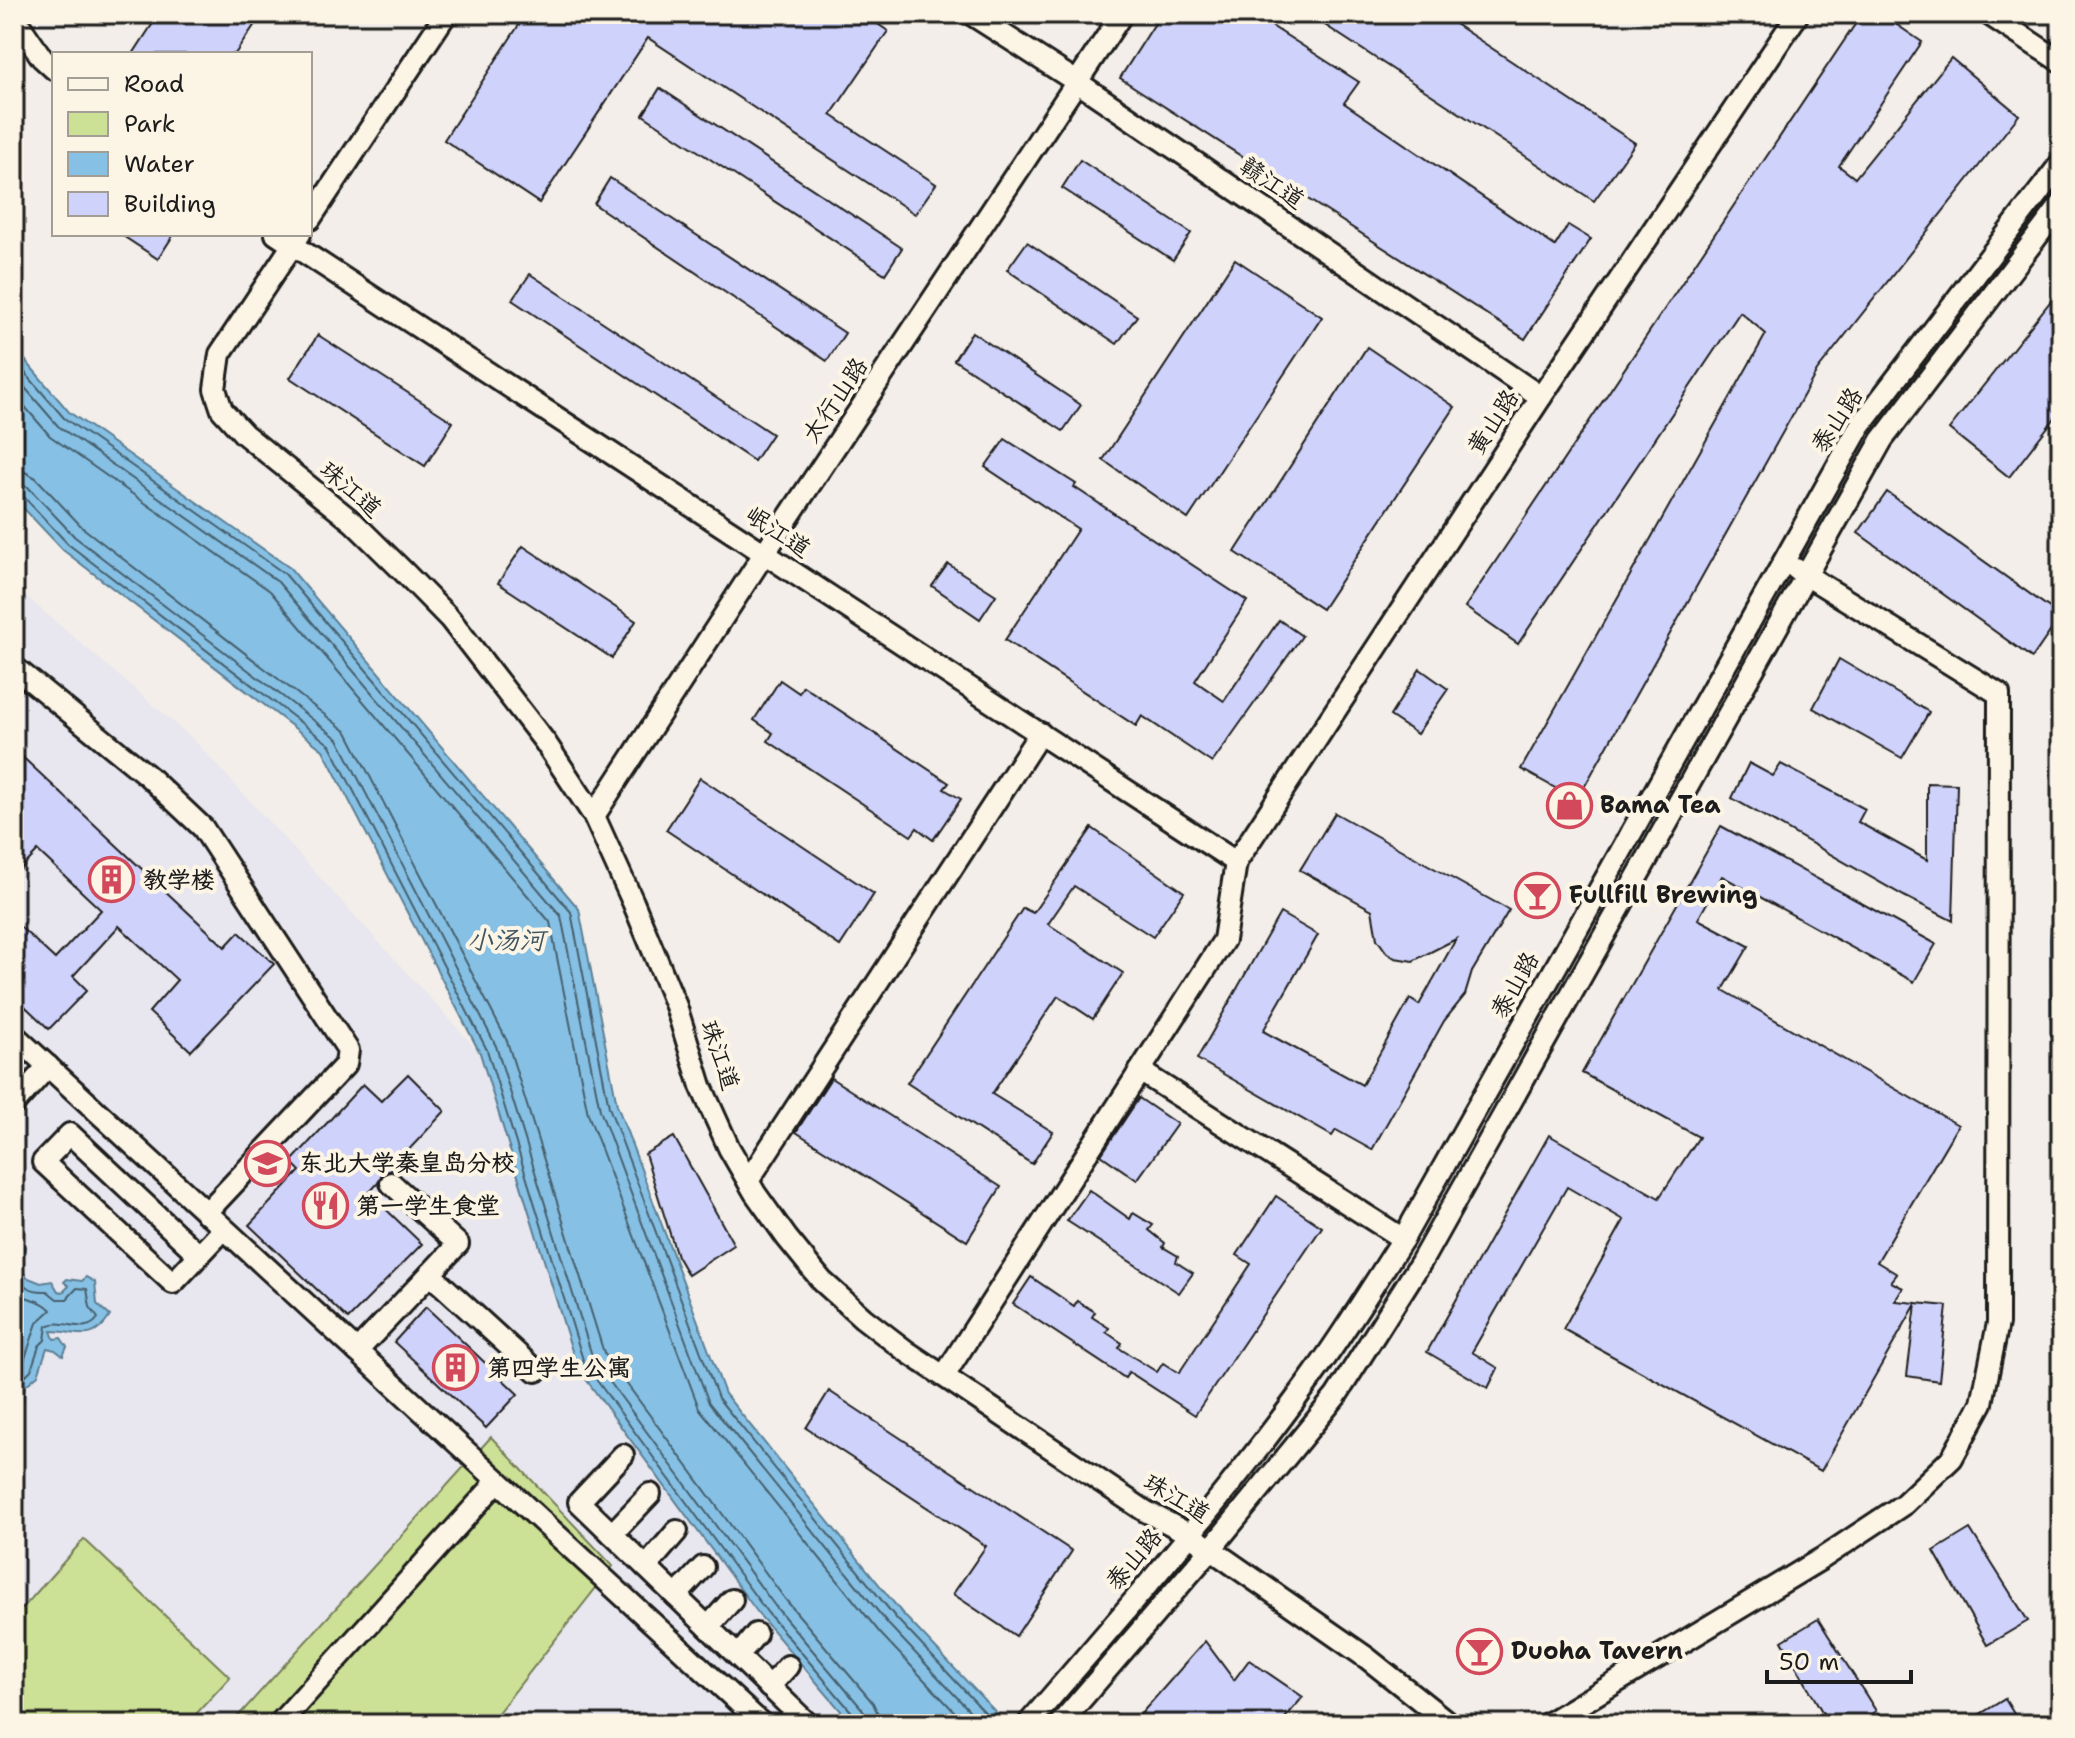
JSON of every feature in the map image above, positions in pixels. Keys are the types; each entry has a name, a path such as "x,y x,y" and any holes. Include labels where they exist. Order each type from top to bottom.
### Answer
{"street":[{"path":"312,216 446,14"},
{"name":"赣江道","path":"971,14 1077,82 1541,397"},
{"name":"太行山路","path":"594,816 1122,14"},
{"name":"黄山路","path":"1236,862 1541,397 1798,14"},
{"path":"1988,14 2061,62"},
{"path":"14,17 42,58 52,67"},
{"name":"泰山路","path":"1033,1718 1189,1534 1311,1379 1403,1239 1860,426 2061,163"},
{"path":"1060,1724 1211,1549 1336,1396 1421,1262 1882,440 2061,205"},
{"name":"岷江道","path":"289,238 764,554 1236,862"},
{"name":"珠江道","path":"289,238 220,354 215,389 222,410 244,434 354,523 450,619 545,742 594,816 658,957 701,1086 729,1148 787,1238 822,1281 863,1318 1145,1511 1211,1549 1367,1658 1450,1724"},
{"path":"1547,1724 1821,1559 1904,1504 1952,1458 1982,1403 1998,1323 1999,694 1783,560"},
{"path":"14,667 148,776 203,828 348,1050 346,1064 206,1213"},
{"path":"748,1181 1040,733"},
{"path":"944,1376 1224,940 1236,862"},
{"path":"14,1035 762,1724"},
{"path":"14,1104 48,1066"},
{"path":"1140,1071 1403,1239"},
{"path":"199,1255 70,1134 43,1162 173,1283 224,1229"},
{"path":"357,1351 458,1244 391,1183"},
{"path":"430,1274 536,1371"},
{"path":"623,1455 579,1502 808,1724"},
{"path":"279,1724 497,1482"},
{"path":"612,1534 650,1494"},
{"path":"646,1567 677,1531"},
{"path":"676,1596 703,1567"},
{"path":"708,1627 732,1600"},
{"path":"738,1656 756,1634"},
{"path":"769,1687 788,1666"}],"shaded area":[{"name":"东北大学秦皇岛分校","path":"14,586 194,740 483,1056 868,1724 14,1724"}],"green space":[{"path":"491,1437 613,1566 489,1724 231,1724"},
{"path":"84,1539 230,1677 187,1724 14,1724 14,1618"}],"water":[{"name":"小汤河","path":"14,347 69,412 290,568 579,909 617,1105 725,1394 902,1613 1007,1724 852,1724 761,1617 577,1367 480,1053 323,750 63,550 14,498"},
{"path":"2061,837 2061,1196 2052,1133 2050,939"},
{"path":"14,1235 25,1247 20,1265 26,1277 41,1283 52,1281 58,1291 63,1292 69,1286 64,1282 67,1279 82,1281 86,1277 95,1282 97,1304 110,1316 97,1331 91,1333 51,1331 54,1339 61,1338 67,1347 63,1356 47,1348 38,1375 25,1386 21,1411 14,1412"}],"building":[{"path":"159,14 241,14 255,24 236,52 134,52"},
{"path":"526,14 863,14 888,31 831,115 936,184 915,214 648,38 539,203 444,140"},
{"path":"1161,14 1253,14 1359,82 1344,103 1555,246 1568,225 1591,239 1525,339 1120,78"},
{"path":"1308,14 1440,14 1635,143 1594,201"},
{"path":"1862,14 1881,14 1922,42 1839,166 1855,178 1951,58 2019,115 1817,371 1577,800 1521,769 1766,334 1740,312 1518,644 1465,607"},
{"path":"660,88 902,248 885,274 643,115"},
{"path":"1080,160 1191,233 1173,260 1062,188"},
{"path":"610,178 845,333 827,361 594,204"},
{"path":"123,236 173,236 158,259"},
{"path":"1027,242 1137,316 1117,344 1007,270"},
{"path":"1235,259 1322,317 1188,519 1103,460"},
{"path":"530,274 772,434 754,461 512,300"},
{"path":"2061,288 2061,410 2009,477 1949,429"},
{"path":"972,332 1081,405 1063,431 954,360"},
{"path":"318,335 453,422 425,466 290,378"},
{"path":"1367,347 1455,407 1322,609 1235,552"},
{"path":"1005,439 1247,601 1195,681 1224,701 1279,620 1302,636 1212,763 1142,716 1136,726 1005,640 1078,529 985,467"},
{"path":"1887,492 2061,616 2032,658 1858,533"},
{"path":"523,546 636,621 612,658 498,583"},
{"path":"948,564 996,595 980,619 932,586"},
{"path":"1839,659 1929,712 1902,758 1813,708"},
{"path":"1420,669 1448,689 1417,734 1390,716"},
{"path":"780,680 799,693 803,686 949,783 944,789 961,799 933,840 917,828 911,836 768,741 773,733 754,720"},
{"name":"教学楼","path":"14,749 225,947 239,932 274,964 191,1051 149,1012 177,980 119,926 73,976 87,990 49,1029 14,996 14,921 55,959 101,910 38,851 14,876"},
{"path":"1749,763 1773,776 1781,764 1865,809 1858,822 1927,860 1927,783 1957,784 1953,921 1732,798"},
{"path":"700,778 874,894 840,946 666,830"},
{"path":"1335,813 1509,910 1472,972 1465,995 1444,1021 1372,1150 1336,1130 1332,1136 1197,1059 1280,913 1318,935 1263,1031 1362,1085 1410,999 1419,1005 1456,939 1413,961 1395,958 1377,939 1372,910 1300,870"},
{"path":"1721,826 1936,944 1914,982 1722,876 1698,919 1749,946 1723,990 1958,1125 1877,1262 1897,1274 1891,1282 1903,1288 1895,1301 1947,1306 1939,1381 1907,1376 1916,1304 1821,1471 1563,1329 1624,1220 1567,1187 1472,1352 1498,1368 1488,1388 1427,1352 1549,1135 1659,1198 1699,1137 1582,1073"},
{"path":"1092,828 1184,892 1153,937 1074,886 1048,924 1123,973 1093,1019 1058,996 992,1094 1053,1132 1032,1164 907,1083 1023,908 1033,913"},
{"name":"第一学生食堂","path":"408,1074 445,1111 390,1170 382,1174 369,1193 422,1244 348,1319 249,1225 300,1171 291,1162 363,1084 381,1101"},
{"path":"831,1078 1001,1187 967,1241 796,1132"},
{"path":"1139,1098 1177,1124 1137,1180 1101,1155"},
{"path":"674,1137 734,1245 688,1275 677,1256 645,1154"},
{"path":"1089,1190 1130,1219 1133,1213 1153,1225 1149,1230 1165,1243 1163,1247 1178,1256 1176,1262 1193,1273 1179,1293 1067,1221"},
{"path":"1276,1196 1322,1227 1195,1415 1129,1372 1125,1378 1013,1304 1031,1277 1074,1306 1077,1301 1095,1312 1092,1317 1109,1328 1106,1332 1122,1343 1119,1348 1157,1372 1163,1363 1179,1373 1251,1264 1237,1255"},
{"name":"第四学生公寓","path":"426,1307 518,1394 486,1428 394,1342"},
{"path":"829,1391 1072,1551 1016,1636 953,1594 986,1546 806,1428"},
{"path":"1970,1529 2028,1621 1987,1645 1934,1551"},
{"path":"1818,1619 1876,1711 1854,1724 1829,1724 1782,1641"},
{"path":"1205,1641 1234,1680 1249,1660 1303,1697 1280,1724 1132,1724"},
{"path":"2005,1699 2020,1724 1964,1724"}],"place":[{"name":"Bama Tea","path":"1569,805"},
{"name":"教学楼","path":"112,880"},
{"name":"Fullfill Brewing","path":"1538,895"},
{"name":"东北大学秦皇岛分校","path":"268,1163"},
{"name":"第一学生食堂","path":"325,1206"},
{"name":"第四学生公寓","path":"456,1368"},
{"name":"Duoha Tavern","path":"1480,1651"}]}
